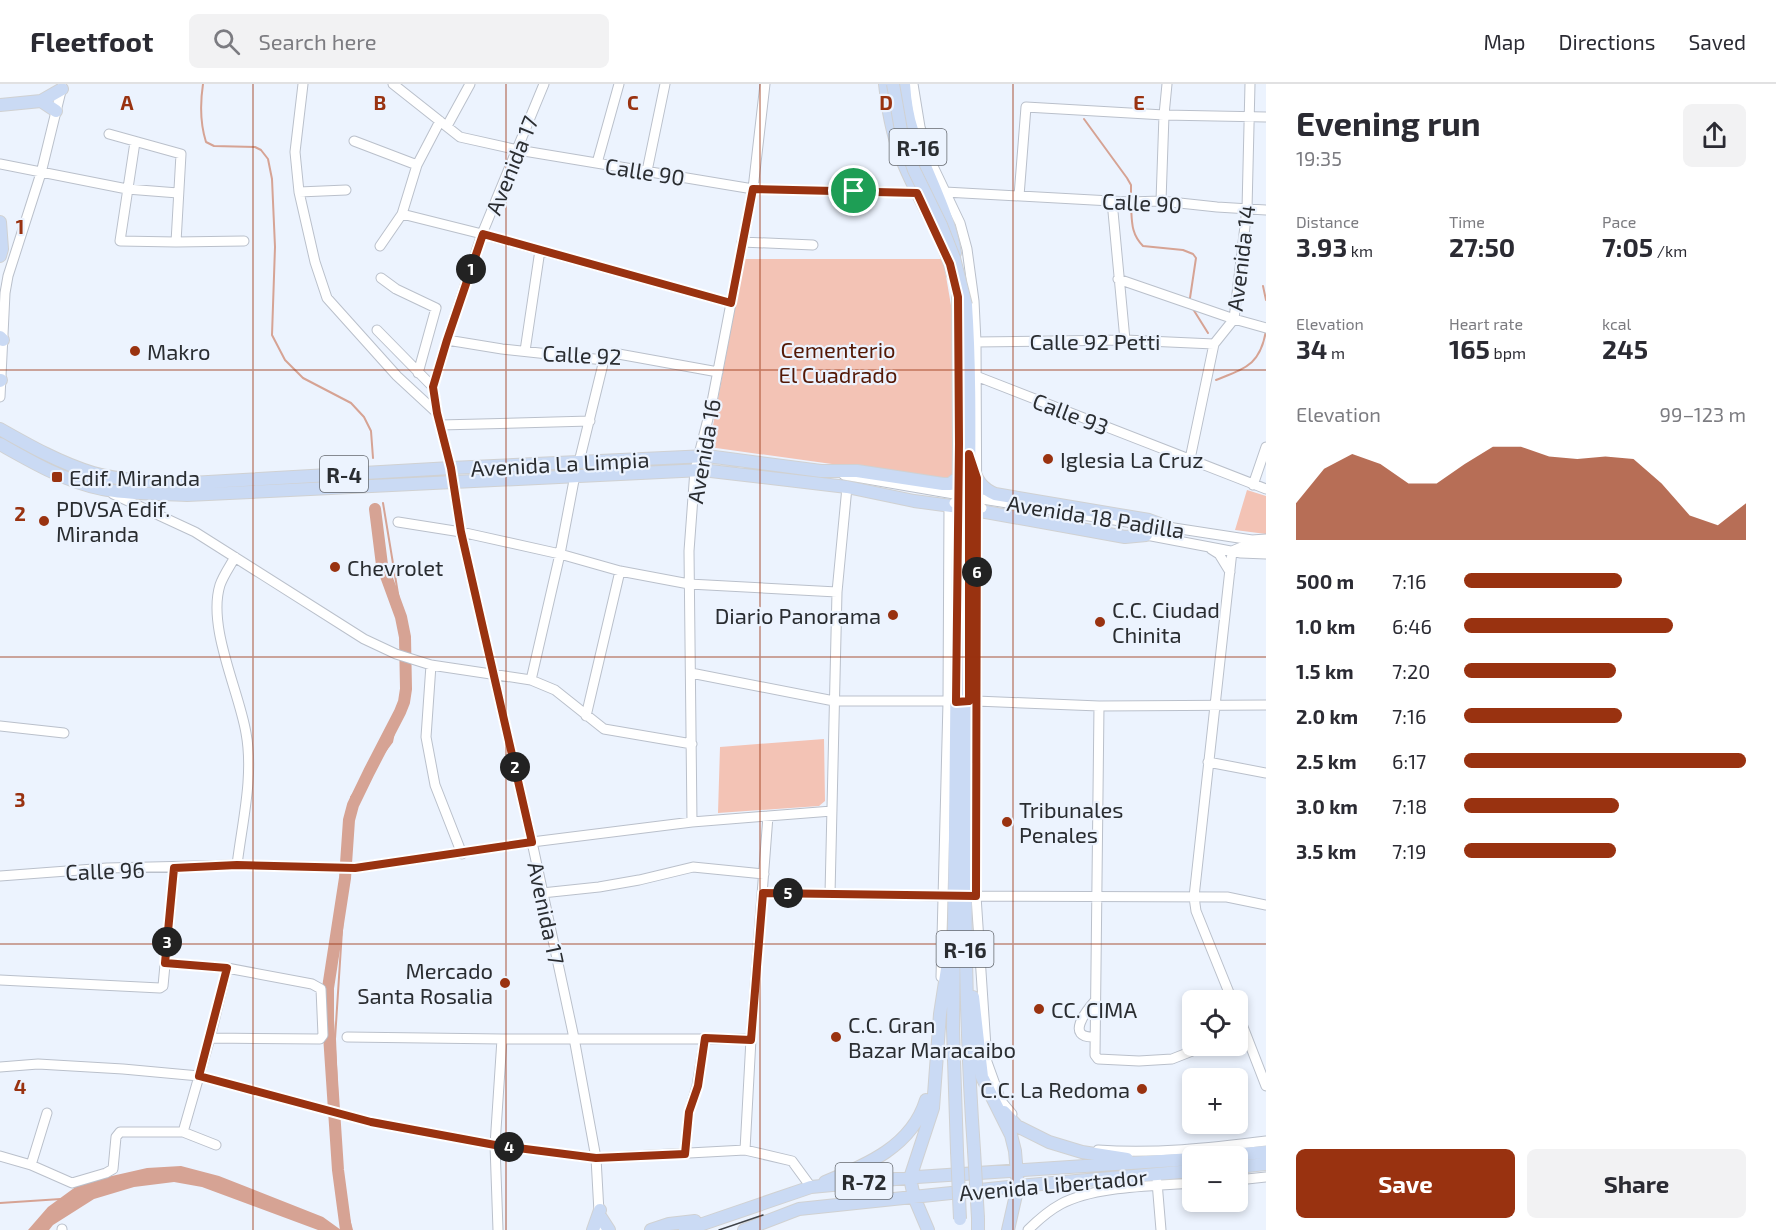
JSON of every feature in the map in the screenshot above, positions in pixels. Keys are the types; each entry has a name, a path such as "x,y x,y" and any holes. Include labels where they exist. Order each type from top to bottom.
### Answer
{"main road":[{"name":"R-16","path":"885,84 896,142 905,168 950,264 962,301"},
{"name":"R-16","path":"893,84 902,136 914,170 941,225 954,258 962,301 959,477 963,508"},
{"name":"R-16","path":"904,84 906,108 912,131 949,222 969,349 969,454 963,508 960,896 953,1029 961,1224"},
{"path":"0,105 41,101 62,87"},
{"path":"41,101 56,111"},
{"path":"0,222 2,249 0,256"},
{"name":"Avenida La Limpia","path":"0,429 52,458 95,474 191,483 699,457"},
{"name":"Avenida La Limpia","path":"0,444 37,465 88,486 105,490 186,495 695,470"},
{"path":"969,454 977,478 986,490 995,494 1149,520 1168,527"},
{"name":"R-4","path":"699,457 821,471"},
{"name":"R-4","path":"695,470 847,487"},
{"path":"821,471 857,471 943,484 950,484 959,477"},
{"path":"963,508 977,478"},
{"path":"847,487 1125,537 1146,535"},
{"name":"R-16","path":"959,926 978,1224"},
{"path":"927,1230 914,1197 913,1177 933,1108 940,1014 959,926"},
{"path":"959,926 982,1077 1011,1135 1018,1172 1018,1186 1008,1230"},
{"path":"811,1187 856,1170 887,1152 909,1134 922,1113 936,1071"},
{"path":"996,1104 1017,1126 1049,1142 1157,1174"},
{"path":"1248,1152 1264,1150"},
{"path":"1248,1160 1264,1150"},
{"name":"Avenida Libertador","path":"913,1177 1018,1172 1157,1174 1182,1163"},
{"name":"Avenida Libertador","path":"914,1197 1182,1172"},
{"name":"R-72","path":"685,1230 811,1187 913,1177"},
{"name":"R-72","path":"744,1230 799,1209 914,1197"},
{"path":"593,1230 600,1212"},
{"path":"600,1212 609,1230"},
{"path":"651,1230 669,1224 714,1219"}],"street":[{"path":"303,84 295,152 299,192 315,262 327,298 397,376 437,413"},
{"name":"Calle 90","path":"393,84 460,137 518,150 753,189 917,193"},
{"path":"380,246 402,214 417,165 470,84"},
{"name":"Avenida 17","path":"544,84 483,234 433,387 451,468 461,532 574,1038 596,1158 600,1230"},
{"path":"597,163 619,84"},
{"path":"647,171 665,84"},
{"name":"Avenida 16","path":"692,822 689,551 695,470 718,372 753,189 765,84"},
{"name":"R-16","path":"913,84 920,127 931,162 960,223 967,249 974,302 976,342 977,478"},
{"path":"1161,201 1167,84"},
{"name":"Avenida 14","path":"1190,459 1214,344 1234,320 1247,209 1250,84"},
{"path":"0,397 1,338 8,276 41,173 62,87"},
{"path":"1019,196 1026,108 1164,115 1266,117"},
{"path":"109,134 181,154 176,242"},
{"path":"354,141 417,165"},
{"path":"135,142 120,242 244,241"},
{"path":"0,164 127,189 178,193"},
{"path":"299,192 346,190"},
{"name":"Calle 90","path":"945,192 1112,201 1161,201 1266,210"},
{"path":"1112,201 1125,340"},
{"path":"402,214 483,234 731,303"},
{"path":"742,242 813,245"},
{"path":"525,351 540,250"},
{"path":"381,278 396,289 436,309 418,373"},
{"path":"1118,279 1234,320 1266,328"},
{"path":"376,330 433,387"},
{"name":"Calle 92","path":"447,340 604,360 613,353 718,372"},
{"name":"Calle 92 Petti","path":"976,342 1125,340 1214,344"},
{"path":"579,462 591,421 604,360"},
{"name":"Calle 93","path":"976,376 1266,489"},
{"path":"440,425 591,421"},
{"path":"1253,484 1266,447"},
{"name":"Avenida 18 Padilla","path":"821,471 877,485 1073,519 1209,547 1266,554"},
{"path":"531,680 560,554 574,475"},
{"name":"Avenida 18 Padilla","path":"847,487 877,485"},
{"path":"830,894 837,592 847,487"},
{"path":"105,490 195,532 364,639 396,654 431,665 531,680 555,690 604,729 692,744"},
{"name":"R-16","path":"940,1014 960,896 963,508"},
{"name":"Avenida 18 Padilla","path":"1073,519 1168,527 1252,540 1266,539"},
{"path":"398,522 461,532 560,554 620,571 689,584 837,592"},
{"path":"1228,990 1196,911 1194,897 1232,551 1244,546 1266,546"},
{"path":"1209,547 1219,554 1230,572"},
{"path":"235,557 220,584 217,603 219,629 246,734 249,768 237,865"},
{"path":"586,716 620,571"},
{"path":"431,665 426,737 435,785 462,854"},
{"path":"691,673 834,701 1099,706 1266,705"},
{"path":"1099,706 1094,1052 1098,1059 1138,1061 1172,1059 1182,1055"},
{"path":"0,726 64,733"},
{"path":"1208,762 1266,771"},
{"name":"Calle 96","path":"0,876 107,868 237,865 355,868 532,842 692,822 832,811"},
{"path":"746,1150 751,1040 768,816"},
{"path":"542,893 599,887 693,867 764,874"},
{"path":"0,980 157,989 163,986 174,868"},
{"path":"763,893 1227,897 1266,904"},
{"name":"R-16","path":"960,896 987,1062 1001,1101 1012,1114 1030,1129 1056,1141 1083,1148 1158,1152 1240,1145 1264,1150"},
{"path":"165,963 227,968 312,984 321,989 323,1035 320,1039 210,1038"},
{"path":"183,1132 227,968"},
{"path":"1094,1037 1085,1037 1079,1028 1095,1000"},
{"path":"1081,1022 1085,1020 1095,1024"},
{"path":"347,1037 751,1040"},
{"path":"685,1154 689,1112 698,1086 705,1038"},
{"path":"498,1230 495,1145 502,1039"},
{"path":"1248,1046 1266,1086"},
{"path":"0,1067 49,1065 199,1076 345,1115 495,1145 596,1158 746,1150 792,1161 811,1187"},
{"path":"31,1165 47,1113"},
{"path":"1264,1150 1266,1130"},
{"path":"0,1156 31,1165 72,1183 113,1169 116,1137 120,1132 183,1132 216,1144"},
{"path":"1157,1174 1161,1230"},
{"path":"1028,1230 1062,1203 1115,1190 1157,1174 1182,1180"},
{"path":"1248,1179 1266,1178"}],"green space":[{"name":"Cementerio El Cuadrado","path":"744,259 943,259 952,311 954,481 709,447"},
{"path":"1247,490 1266,496 1266,534 1235,530"},
{"path":"824,739 825,801 819,806 718,813 720,747"}],"shaded area":[{"path":"181,1166 219,1176 323,1217 341,1230 318,1230 202,1187 174,1182 134,1187 94,1199 53,1225 49,1230 28,1230 48,1207 81,1183 147,1168"}],"waterway":[{"path":"203,84 201,113 206,142 214,146 255,147 261,150 268,159 272,179 275,247 272,335 285,360 303,378 351,403 364,417 371,431 373,458"},
{"path":"1084,119 1127,178 1131,185 1131,192"},
{"path":"1131,206 1134,232 1143,246 1183,250 1193,254 1196,258 1190,298"},
{"path":"1263,286 1266,300"},
{"path":"1193,309 1208,333"},
{"path":"1216,380 1250,364 1260,351 1266,331"},
{"path":"383,503 408,654"},
{"path":"346,1230 338,1170 328,988 345,878 349,820 353,805 400,712 406,689 405,637 401,617 382,565 375,509"},
{"path":"347,864 351,797 392,742 409,660"},
{"path":"338,1109 335,1039 346,869"},
{"path":"338,1115 344,1201 352,1230"},
{"path":"0,1203 61,1199"}],"tram line":[{"path":"719,1230 763,1215"}],"place":[{"name":"Makro","path":"135,351"},
{"name":"Iglesia La Cruz","path":"1048,459"},
{"name":"Edif. Miranda","path":"57,477"},
{"name":"PDVSA Edif. Miranda","path":"44,521"},
{"name":"Chevrolet","path":"335,567"},
{"name":"Diario Panorama","path":"893,615"},
{"name":"C.C. Ciudad Chinita","path":"1100,622"},
{"name":"Tribunales Penales","path":"1007,822"},
{"name":"Mercado Santa Rosalia","path":"505,983"},
{"name":"CC. CIMA","path":"1039,1009"},
{"name":"C.C. Gran Bazar Maracaibo","path":"836,1037"},
{"name":"C.C. La Redoma","path":"1142,1089"}],"route":[{"path":"753,189 854,191 917,193 950,264 958,297 956,702 969,701 969,454 977,478 976,896 763,893 751,1040 705,1038 698,1086 689,1112 685,1154 596,1158 495,1145 371,1122 199,1076 227,968 165,963 174,868 237,865 374,867 532,842 461,532 451,468 433,387 483,234 731,303 753,189"}]}
